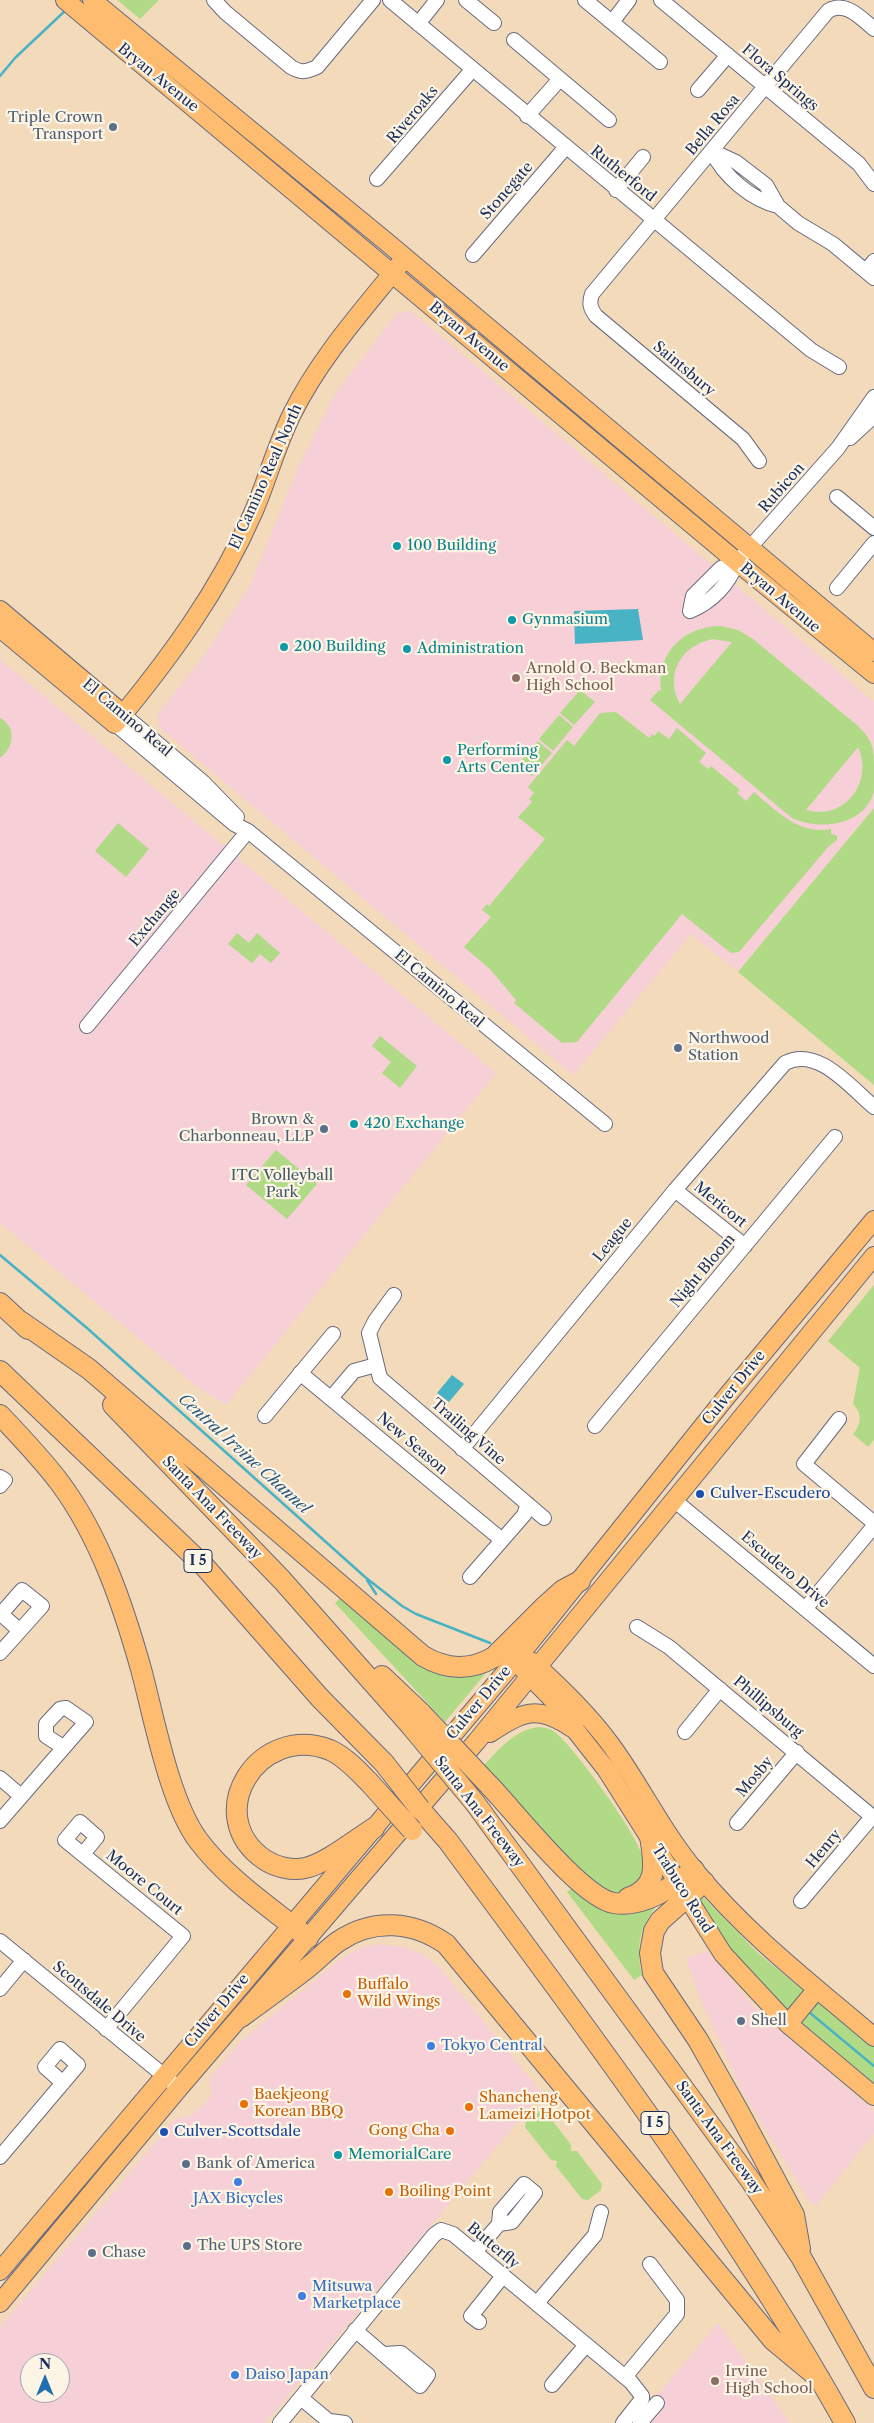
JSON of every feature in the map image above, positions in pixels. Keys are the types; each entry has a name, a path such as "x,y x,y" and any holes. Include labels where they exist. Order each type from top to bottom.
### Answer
{"highway":[{"name":"Santa Ana Freeway","path":"0,1303 122,1412 224,1522 417,1720 474,1803 751,2181 801,2256 874,2388"},
{"path":"20,1321 89,1369 423,1656 433,1662 453,1668 482,1664 494,1657 562,1590 580,1581"},
{"name":"I 5","path":"0,1371 205,1567 320,1698 384,1762 632,2090 706,2198 820,2379 845,2423"},
{"path":"0,1415 60,1483 87,1527 110,1575 140,1666 172,1781 185,1818 198,1840 248,1892 308,1938"},
{"path":"417,1720 489,1785 580,1883 601,1899 614,1903 638,1902 682,1890"},
{"path":"374,1828 315,1865 290,1869 271,1864 258,1855 241,1828 236,1809 240,1788 247,1775 268,1755 286,1747 303,1745 332,1751 368,1781 412,1830 443,1838"},
{"path":"614,1903 640,1894 647,1886 654,1867 650,1836"},
{"path":"699,1876 682,1890 654,1931 650,1953 654,1973 698,2040 794,2215 801,2256"},
{"path":"242,2017 308,1967 337,1942 356,1931 387,1924 418,1929 433,1934 446,1944 773,2340 820,2379"}],"main road":[{"name":"Bryan Avenue","path":"65,0 105,22 284,158 874,652"},
{"name":"Bryan Avenue","path":"92,0 105,22 200,112 737,562 874,674"},
{"path":"200,112 207,111 221,116 273,158 284,158"},
{"name":"El Camino Real North","path":"119,719 182,640 198,616 249,521 291,415 303,394 330,353 405,258"},
{"name":"El Camino Real","path":"0,610 119,719"},
{"name":"El Camino Real","path":"0,628 119,719"},
{"name":"Culver Drive","path":"0,2271 162,2076 518,1656 727,1396 874,1220"},
{"name":"Culver Drive","path":"0,2303 179,2088 242,2017 476,1742 874,1256"},
{"name":"Trabuco Road","path":"518,1656 534,1671 572,1700 612,1747 699,1876 763,1944 874,2037"},
{"name":"Trabuco Road","path":"534,1671 566,1713 576,1731 606,1769 723,1954 788,2024 874,2096"},
{"path":"476,1742 516,1717 538,1712 554,1717 576,1731"},
{"path":"788,2024 817,1989"},
{"path":"45,2250 40,2242 41,2235 64,2203 67,2190"}],"street":[{"path":"214,0 225,12 291,67 307,72 317,67 373,0"},
{"name":"Rutherford","path":"390,0 565,148 811,350 839,367"},
{"path":"418,24 437,0"},
{"path":"466,0 494,23"},
{"path":"585,0 660,62"},
{"path":"612,22 629,0"},
{"name":"Flora Springs","path":"670,3 728,55 859,164 874,184"},
{"name":"Bella Rosa","path":"590,302 592,294 834,7 846,7 874,29"},
{"path":"514,40 609,120"},
{"path":"698,90 728,55"},
{"name":"Riveroaks","path":"377,179 472,70"},
{"path":"527,116 560,79"},
{"name":"Stonegate","path":"473,255 565,148"},
{"path":"712,151 736,162 766,185 778,206"},
{"path":"712,151 716,160 727,174 764,203 778,206 871,270"},
{"path":"616,190 643,157"},
{"path":"738,183 748,172"},
{"name":"Saintsbury","path":"590,302 590,308 596,316 743,439 759,461"},
{"name":"Rubicon","path":"737,562 838,448 874,397"},
{"name":"Rubicon","path":"838,448 874,416"},
{"path":"838,497 874,528"},
{"path":"837,588 874,543"},
{"name":"El Camino Real","path":"119,719 203,782 237,817 248,832 605,1124"},
{"name":"Exchange","path":"87,1026 248,832"},
{"name":"League","path":"462,1449 675,1190 785,1063 795,1058 810,1058 826,1066 874,1107"},
{"name":"Night Bloom","path":"595,1426 835,1137"},
{"name":"Mericort","path":"675,1190 745,1246"},
{"name":"Trailing Vine","path":"394,1295 375,1321 369,1333 380,1378 544,1518"},
{"path":"265,1416 333,1334"},
{"path":"330,1398 354,1371 376,1365"},
{"name":"New Season","path":"300,1373 502,1540"},
{"path":"805,1608 874,1525 804,1464 840,1419"},
{"path":"0,1477 5,1480 0,1486"},
{"name":"Escudero Drive","path":"674,1500 874,1666"},
{"path":"470,1577 524,1515 528,1504"},
{"name":"Phillipsburg","path":"637,1627 669,1647 873,1818"},
{"path":"0,1653 19,1630"},
{"path":"685,1732 720,1689"},
{"path":"0,1821 63,1747"},
{"name":"Mosby","path":"737,1823 796,1752"},
{"path":"0,1778 21,1796"},
{"name":"Henry","path":"801,1902 873,1818"},
{"name":"Moore Court","path":"83,1854 183,1936 106,2029"},
{"name":"Scottsdale Drive","path":"0,1941 162,2076 179,2088"},
{"path":"0,1988 24,1960"},
{"path":"0,2157 63,2083"},
{"path":"537,2303 595,2235 601,2212"},
{"path":"475,2252 499,2224"},
{"name":"Butterfly","path":"280,2423 436,2233 447,2230 636,2387 642,2400 623,2423"},
{"path":"625,2377 677,2314 677,2300 650,2264"},
{"path":"479,2322 471,2316 503,2276"},
{"path":"356,2330 384,2354"},
{"path":"552,2385 586,2345"},
{"path":"301,2398 330,2422 346,2423"},
{"path":"640,2423 657,2403"}],"shaded area":[{"name":"Arnold O. Beckman High School","path":"411,311 874,702 874,808 738,972 691,934 573,1075 159,727 158,714 206,653 250,585 299,466 335,394 397,313"},
{"path":"0,659 496,1073 226,1405 195,1385 0,1223"},
{"path":"377,1944 404,1947 422,1954 439,1967 542,2093 265,2423 0,2423 0,2327 175,2119 191,2116 212,2095 209,2079 240,2042 342,1958 358,1949"},
{"path":"707,1951 752,2005 874,2111 874,2133 816,2206 810,2202 742,2091 699,1996 686,1958"},
{"name":"Irvine High School","path":"718,2323 790,2423 634,2423"}],"green space":[{"path":"117,0 159,0 140,19"},
{"path":"721,626 738,630 753,639 863,731 870,741 873,750 874,791 869,803 861,812 840,822 827,824 803,822 792,818 650,700 659,690 661,691 663,665 675,644 695,631","holes":["713,639 732,642 680,704 674,682 678,663 692,648 702,642","858,747 862,760 862,774 859,786 852,796 832,810 820,812 806,810"]},
{"path":"580,690 595,702 574,725 560,713"},
{"path":"616,712 649,738 652,734 655,736 658,731 669,739 677,728 706,753 699,762 708,769 711,766 740,790 737,793 746,801 754,792 789,820 809,828 819,830 831,829 831,834 837,836 837,840 829,846 739,952 731,953 682,914 577,1042 562,1043 514,1003 516,1000 490,969 464,947 491,917 482,910 487,904 489,906 545,839 518,817 532,802 529,799 534,793 528,787 567,740 574,746 600,713"},
{"path":"559,715 573,727 553,751 539,739"},
{"path":"0,718 9,727 12,738 5,754 0,758"},
{"path":"538,741 552,753 532,776 518,764"},
{"path":"874,808 874,1085 738,972"},
{"path":"118,823 149,849 126,877 95,851"},
{"path":"237,933 249,943 257,933 280,953 271,963 260,954 252,963 228,944"},
{"path":"380,1036 417,1066 400,1088 382,1073 391,1062 372,1046"},
{"name":"ITC Volleyball Park","path":"276,1150 317,1184 287,1219 246,1185"},
{"path":"874,1285 874,1440 868,1447 853,1434 860,1419 858,1411 853,1404 860,1368 828,1341"},
{"path":"344,1594 414,1656 491,1667 445,1722 335,1603"},
{"path":"539,1727 553,1731 566,1743 619,1813 639,1847 643,1858 642,1881 619,1893 614,1893 594,1885 483,1766 515,1736"},
{"path":"572,1888 598,1907 653,1905 655,1908 645,1924 640,1940 639,1957 642,1975 634,1980 567,1892"},
{"path":"703,1897 758,1953 805,1992 788,2014 747,1972 696,1904"},
{"path":"817,2002 874,2046 874,2088 798,2022"},
{"path":"540,2111 546,2112 571,2145 571,2151 577,2151 602,2184 601,2190 588,2200 582,2199 556,2166 557,2161 551,2160 525,2127 526,2122"}],"water":[{"path":"638,609 643,640 575,644 574,611"},
{"path":"452,1375 464,1384 449,1402 437,1393"}],"waterway":[{"path":"0,76 15,58 67,9"},
{"name":"Central Irvine Channel","path":"0,1255 87,1328 365,1577 402,1606 416,1614 490,1643"},
{"name":"Central Irvine Channel","path":"367,1580 376,1594"},
{"name":"Central Irvine Channel","path":"809,2012 874,2066"}],"place":[{"name":"Triple Crown Transport","path":"113,127"},
{"name":"100 Building","path":"397,546"},
{"name":"Gynmasium","path":"512,620"},
{"name":"200 Building","path":"284,647"},
{"name":"Administration","path":"407,649"},
{"name":"Arnold O. Beckman High School","path":"516,678"},
{"name":"Performing Arts Center","path":"447,760"},
{"name":"Northwood Station","path":"678,1048"},
{"name":"420 Exchange","path":"354,1124"},
{"name":"Brown & Charbonneau, LLP","path":"324,1129"},
{"name":"Culver-Escudero","path":"700,1494"},
{"name":"Buffalo Wild Wings","path":"347,1994"},
{"name":"Shell","path":"741,2021"},
{"name":"Tokyo Central","path":"431,2046"},
{"name":"Baekjeong Korean BBQ","path":"244,2104"},
{"name":"Shancheng Lameizi Hotpot","path":"469,2107"},
{"name":"Gong Cha","path":"450,2131"},
{"name":"Culver-Scottsdale","path":"164,2132"},
{"name":"MemorialCare","path":"338,2155"},
{"name":"Bank of America","path":"186,2164"},
{"name":"JAX Bicycles","path":"238,2182"},
{"name":"Boiling Point","path":"389,2192"},
{"name":"The UPS Store","path":"187,2246"},
{"name":"Chase","path":"92,2253"},
{"name":"Mitsuwa Marketplace","path":"302,2296"},
{"name":"Daiso Japan","path":"235,2375"},
{"name":"Irvine High School","path":"715,2381"}]}
